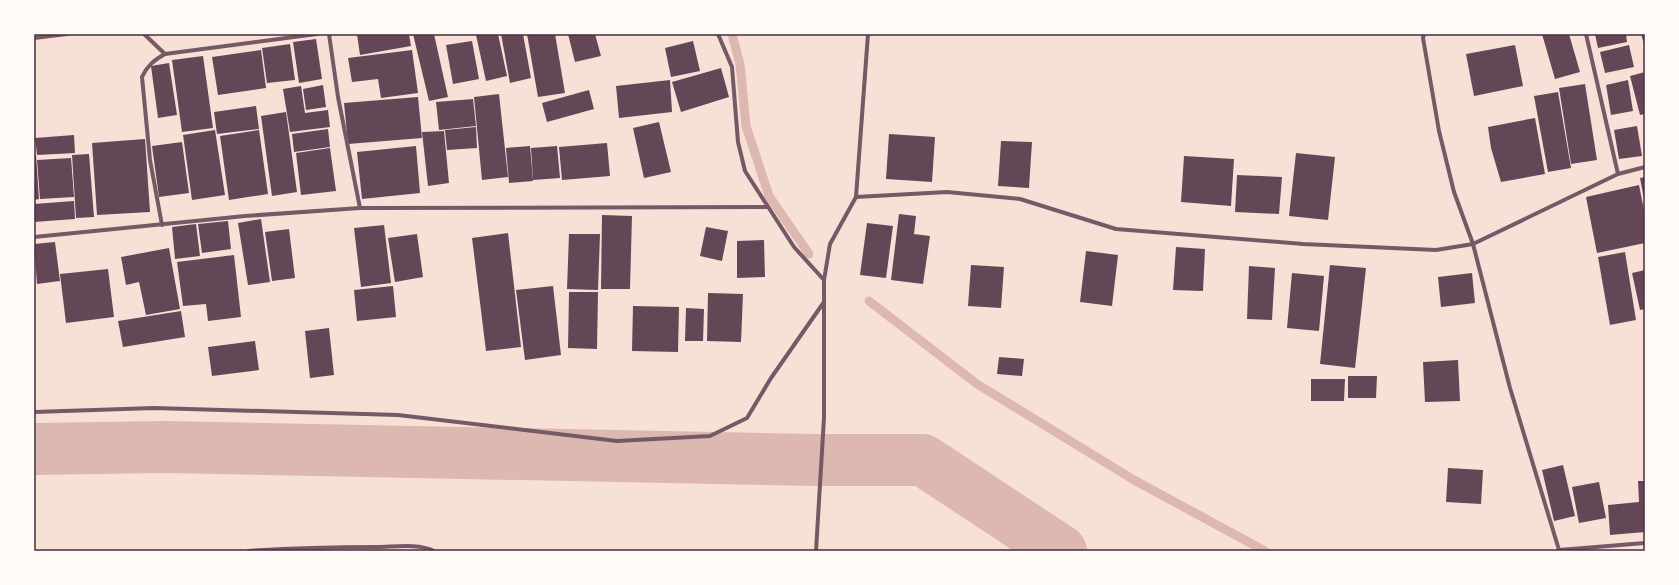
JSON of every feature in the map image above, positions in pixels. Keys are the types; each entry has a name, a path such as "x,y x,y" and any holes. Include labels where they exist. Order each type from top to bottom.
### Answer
{"street":[{"path":"34,38 67,34"},
{"path":"144,34 165,54"},
{"path":"162,225 150,160 142,77 153,61 165,54 318,34"},
{"path":"329,34 338,97 360,208"},
{"path":"718,34 732,68 738,142 745,171 794,247 824,280"},
{"path":"816,551 824,418 824,280 830,244 856,197 868,34"},
{"path":"1424,34 1423,38 1439,131 1454,192 1473,244 1510,388 1559,550 1645,543"},
{"path":"1586,34 1618,174"},
{"path":"856,197 947,192 1020,199 1116,229 1303,244 1436,250 1473,244 1618,174 1645,167"},
{"path":"34,237 245,216 360,208 768,207"},
{"path":"34,412 154,408 398,415 617,441 710,436 747,418 770,378 824,302"},
{"path":"248,551 426,547 434,551"}],"building":[{"path":"357,34 409,34 411,46 360,55"},
{"path":"413,34 434,34 448,97 429,101"},
{"path":"498,34 507,76 486,81 476,35"},
{"path":"501,34 523,34 531,78 510,83"},
{"path":"527,34 555,34 565,93 538,97"},
{"path":"568,34 595,34 601,56 575,62"},
{"path":"1542,34 1569,34 1580,72 1555,79"},
{"path":"1595,34 1626,34 1627,42 1598,48"},
{"path":"1641,34 1645,34 1645,47"},
{"path":"316,39 322,79 299,83 293,42"},
{"path":"472,41 479,79 453,84 446,45"},
{"path":"693,41 700,71 671,77 665,48"},
{"path":"290,44 295,80 267,83 262,48"},
{"path":"1515,45 1523,86 1474,96 1466,54"},
{"path":"1629,45 1634,67 1605,73 1600,52"},
{"path":"261,50 266,88 218,95 212,57"},
{"path":"412,50 418,93 381,98 378,79 352,82 348,58"},
{"path":"203,56 213,128 182,132 172,60"},
{"path":"169,63 177,115 158,118 151,66"},
{"path":"721,68 729,97 681,112 672,82"},
{"path":"1645,72 1645,114 1640,115 1630,76"},
{"path":"670,80 672,112 619,118 616,86"},
{"path":"1628,80 1633,111 1611,115 1606,85"},
{"path":"1585,84 1597,160 1571,164 1559,88"},
{"path":"323,85 326,107 306,110 303,89"},
{"path":"301,86 305,113 328,110 330,127 290,132 283,89"},
{"path":"589,90 594,109 547,122 542,103"},
{"path":"1558,92 1571,168 1548,172 1534,96"},
{"path":"499,94 508,177 482,180 474,97"},
{"path":"418,97 422,138 348,144 344,103"},
{"path":"473,99 476,126 439,130 436,102"},
{"path":"256,106 259,129 217,134 214,112"},
{"path":"286,112 297,192 272,196 261,116"},
{"path":"1535,118 1545,174 1501,182 1491,148 1488,127"},
{"path":"659,122 671,172 644,178 633,128"},
{"path":"1637,126 1642,156 1619,159 1614,130"},
{"path":"476,127 477,148 447,150 445,130"},
{"path":"328,129 330,147 294,152 292,134"},
{"path":"215,130 225,195 192,200 183,135"},
{"path":"259,130 268,194 229,200 220,136"},
{"path":"444,131 449,183 428,186 422,132"},
{"path":"889,134 935,137 932,182 886,179"},
{"path":"74,135 75,153 37,155 35,138"},
{"path":"145,139 150,212 97,215 92,143"},
{"path":"1001,141 1032,142 1029,188 998,186"},
{"path":"182,142 189,193 159,197 152,146"},
{"path":"607,143 610,176 562,180 559,147"},
{"path":"416,146 420,193 362,199 357,152"},
{"path":"530,146 533,181 509,183 506,148"},
{"path":"557,146 560,178 533,180 531,148"},
{"path":"330,148 336,191 301,195 296,153"},
{"path":"1296,153 1335,157 1328,220 1289,216"},
{"path":"89,154 94,217 76,218 72,155"},
{"path":"34,155 36,155 39,199 34,200"},
{"path":"1184,156 1234,159 1231,206 1181,202"},
{"path":"71,158 74,197 40,199 37,160"},
{"path":"1237,175 1282,177 1279,214 1235,212"},
{"path":"1645,177 1645,199 1644,199 1640,178"},
{"path":"1639,185 1645,215 1645,243 1597,253 1586,197"},
{"path":"74,201 75,219 34,222 34,204"},
{"path":"899,214 916,216 914,234 930,236 923,284 891,280"},
{"path":"602,215 632,216 630,289 601,289"},
{"path":"261,219 270,282 248,285 238,223"},
{"path":"228,221 231,249 202,253 198,224"},
{"path":"867,223 893,226 886,278 860,275"},
{"path":"196,224 200,256 175,259 172,227"},
{"path":"384,225 391,283 361,287 354,228"},
{"path":"706,227 728,231 722,261 700,256"},
{"path":"289,229 295,278 272,281 265,232"},
{"path":"508,233 521,347 486,351 472,238"},
{"path":"417,234 423,277 395,282 388,238"},
{"path":"569,234 600,234 598,290 567,289"},
{"path":"764,240 765,277 737,278 737,241"},
{"path":"55,242 60,281 37,284 34,244"},
{"path":"1176,247 1205,249 1203,291 1173,290"},
{"path":"169,248 180,309 146,315 139,282 126,285 121,257"},
{"path":"1086,251 1118,255 1112,306 1080,302"},
{"path":"1625,252 1636,320 1610,325 1598,257"},
{"path":"234,255 241,317 208,321 206,304 183,306 177,262"},
{"path":"971,265 1004,267 1001,308 968,306"},
{"path":"1330,265 1366,268 1355,368 1320,364"},
{"path":"1249,266 1275,268 1272,320 1247,319"},
{"path":"108,269 114,317 66,323 60,274"},
{"path":"1645,270 1645,309 1640,310 1632,273"},
{"path":"1292,273 1324,276 1319,331 1287,328"},
{"path":"1472,273 1475,303 1441,307 1438,277"},
{"path":"393,286 396,317 357,321 354,290"},
{"path":"553,286 561,355 525,360 516,290"},
{"path":"569,292 598,292 597,349 568,348"},
{"path":"708,293 743,294 741,342 707,341"},
{"path":"633,306 679,307 678,352 632,351"},
{"path":"686,308 704,309 703,341 685,341"},
{"path":"181,311 185,337 123,347 118,321"},
{"path":"329,328 334,375 310,378 305,331"},
{"path":"255,341 259,370 212,376 208,347"},
{"path":"999,357 1024,359 1022,376 997,374"},
{"path":"1458,360 1460,401 1425,402 1423,362"},
{"path":"1348,376 1377,376 1376,398 1348,398"},
{"path":"1311,379 1345,379 1344,401 1311,401"},
{"path":"1563,465 1575,516 1554,521 1542,470"},
{"path":"1448,468 1483,470 1481,504 1446,502"},
{"path":"1638,481 1645,481 1645,532 1610,535 1608,505 1639,502"},
{"path":"1599,482 1606,518 1579,523 1572,487"}],"waterway":[{"path":"732,34 740,64 746,126 769,196 809,254"},
{"path":"869,301 977,384 1134,480 1265,551"},
{"path":"34,449 164,447 816,460 923,460 1061,551"}]}
